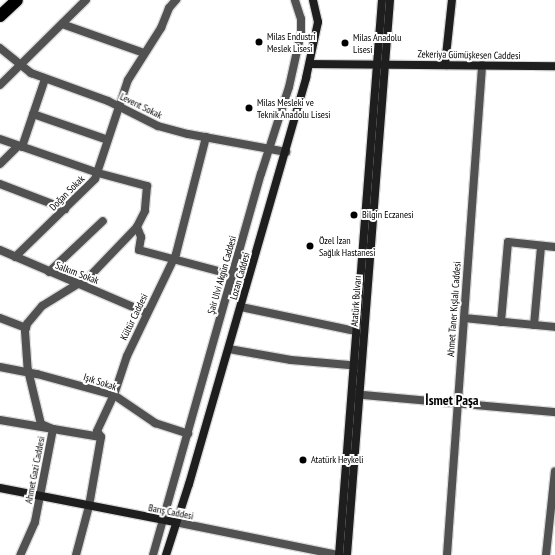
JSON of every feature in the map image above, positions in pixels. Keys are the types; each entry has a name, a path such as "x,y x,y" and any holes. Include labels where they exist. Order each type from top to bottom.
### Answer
{"highway":[{"path":"0,16 17,0"}],"main road":[{"name":"Lozan Caddesi","path":"166,555 175,522 190,484 310,64 318,22 318,11 313,0"},
{"name":"Atatürk Bulvarı","path":"338,555 355,394 361,366 381,64 382,0"},
{"name":"Atatürk Bulvarı","path":"347,555 355,394 353,365 355,331 381,64 390,0"},
{"path":"445,65 452,0"},
{"name":"Zekeriya Gümüşkesen Caddesi","path":"310,64 555,66"},
{"name":"Barış Caddesi","path":"0,488 175,522"}],"street":[{"path":"0,85 86,0"},
{"name":"Doğan Sokak","path":"15,257 90,185 98,173 128,80 161,28 168,4 176,0"},
{"name":"Şair Ulvi Akgün Caddesi","path":"154,555 233,275 283,110 300,40 301,19 295,0"},
{"path":"62,24 144,53"},
{"name":"Levent Sokak","path":"0,48 19,66 45,79 119,106 158,126 206,137 286,152"},
{"name":"Ahmet Taner Kışlalı Caddesi","path":"447,555 482,65"},
{"path":"0,164 20,146 45,79"},
{"path":"33,114 108,140"},
{"name":"Kültür Caddesi","path":"76,555 89,506 101,437 97,431 114,395 127,356 173,260 206,137"},
{"path":"0,139 98,173 147,186 145,211 137,226 80,284 42,306 30,318 26,328 0,318"},
{"path":"0,184 65,209"},
{"path":"49,272 103,221"},
{"path":"137,226 142,237 139,250 233,275"},
{"path":"501,322 508,242 555,247"},
{"path":"534,325 541,246"},
{"name":"Salkım Sokak","path":"0,250 147,313"},
{"path":"241,307 355,331"},
{"path":"464,318 555,327"},
{"name":"Ahmet Gazi Caddesi","path":"20,555 32,531 41,496 53,429 41,424 29,374 26,328"},
{"path":"229,349 277,358 361,366"},
{"name":"Işık Sokak","path":"0,367 29,374 37,374 114,395 155,423 188,434"},
{"path":"355,394 458,402 555,412"},
{"path":"0,420 101,437"},
{"path":"546,555 555,471"},
{"name":"Barış Caddesi","path":"175,522 309,552 338,555"}],"place":[{"name":"Milas Endustri Meslek Lisesi","path":"259,42"},
{"name":"Milas Anadolu Lisesi","path":"345,43"},
{"name":"Milas Mesleki ve Teknik Anadolu Lisesi","path":"249,108"},
{"name":"Bilgin Eczanesi","path":"354,215"},
{"name":"Özel İzan Sağlık Hastanesi","path":"310,246"},
{"name":"Atatürk Heykeli","path":"303,460"}],"district":[{"name":"İsmet Paşa","path":"452,400"}]}
